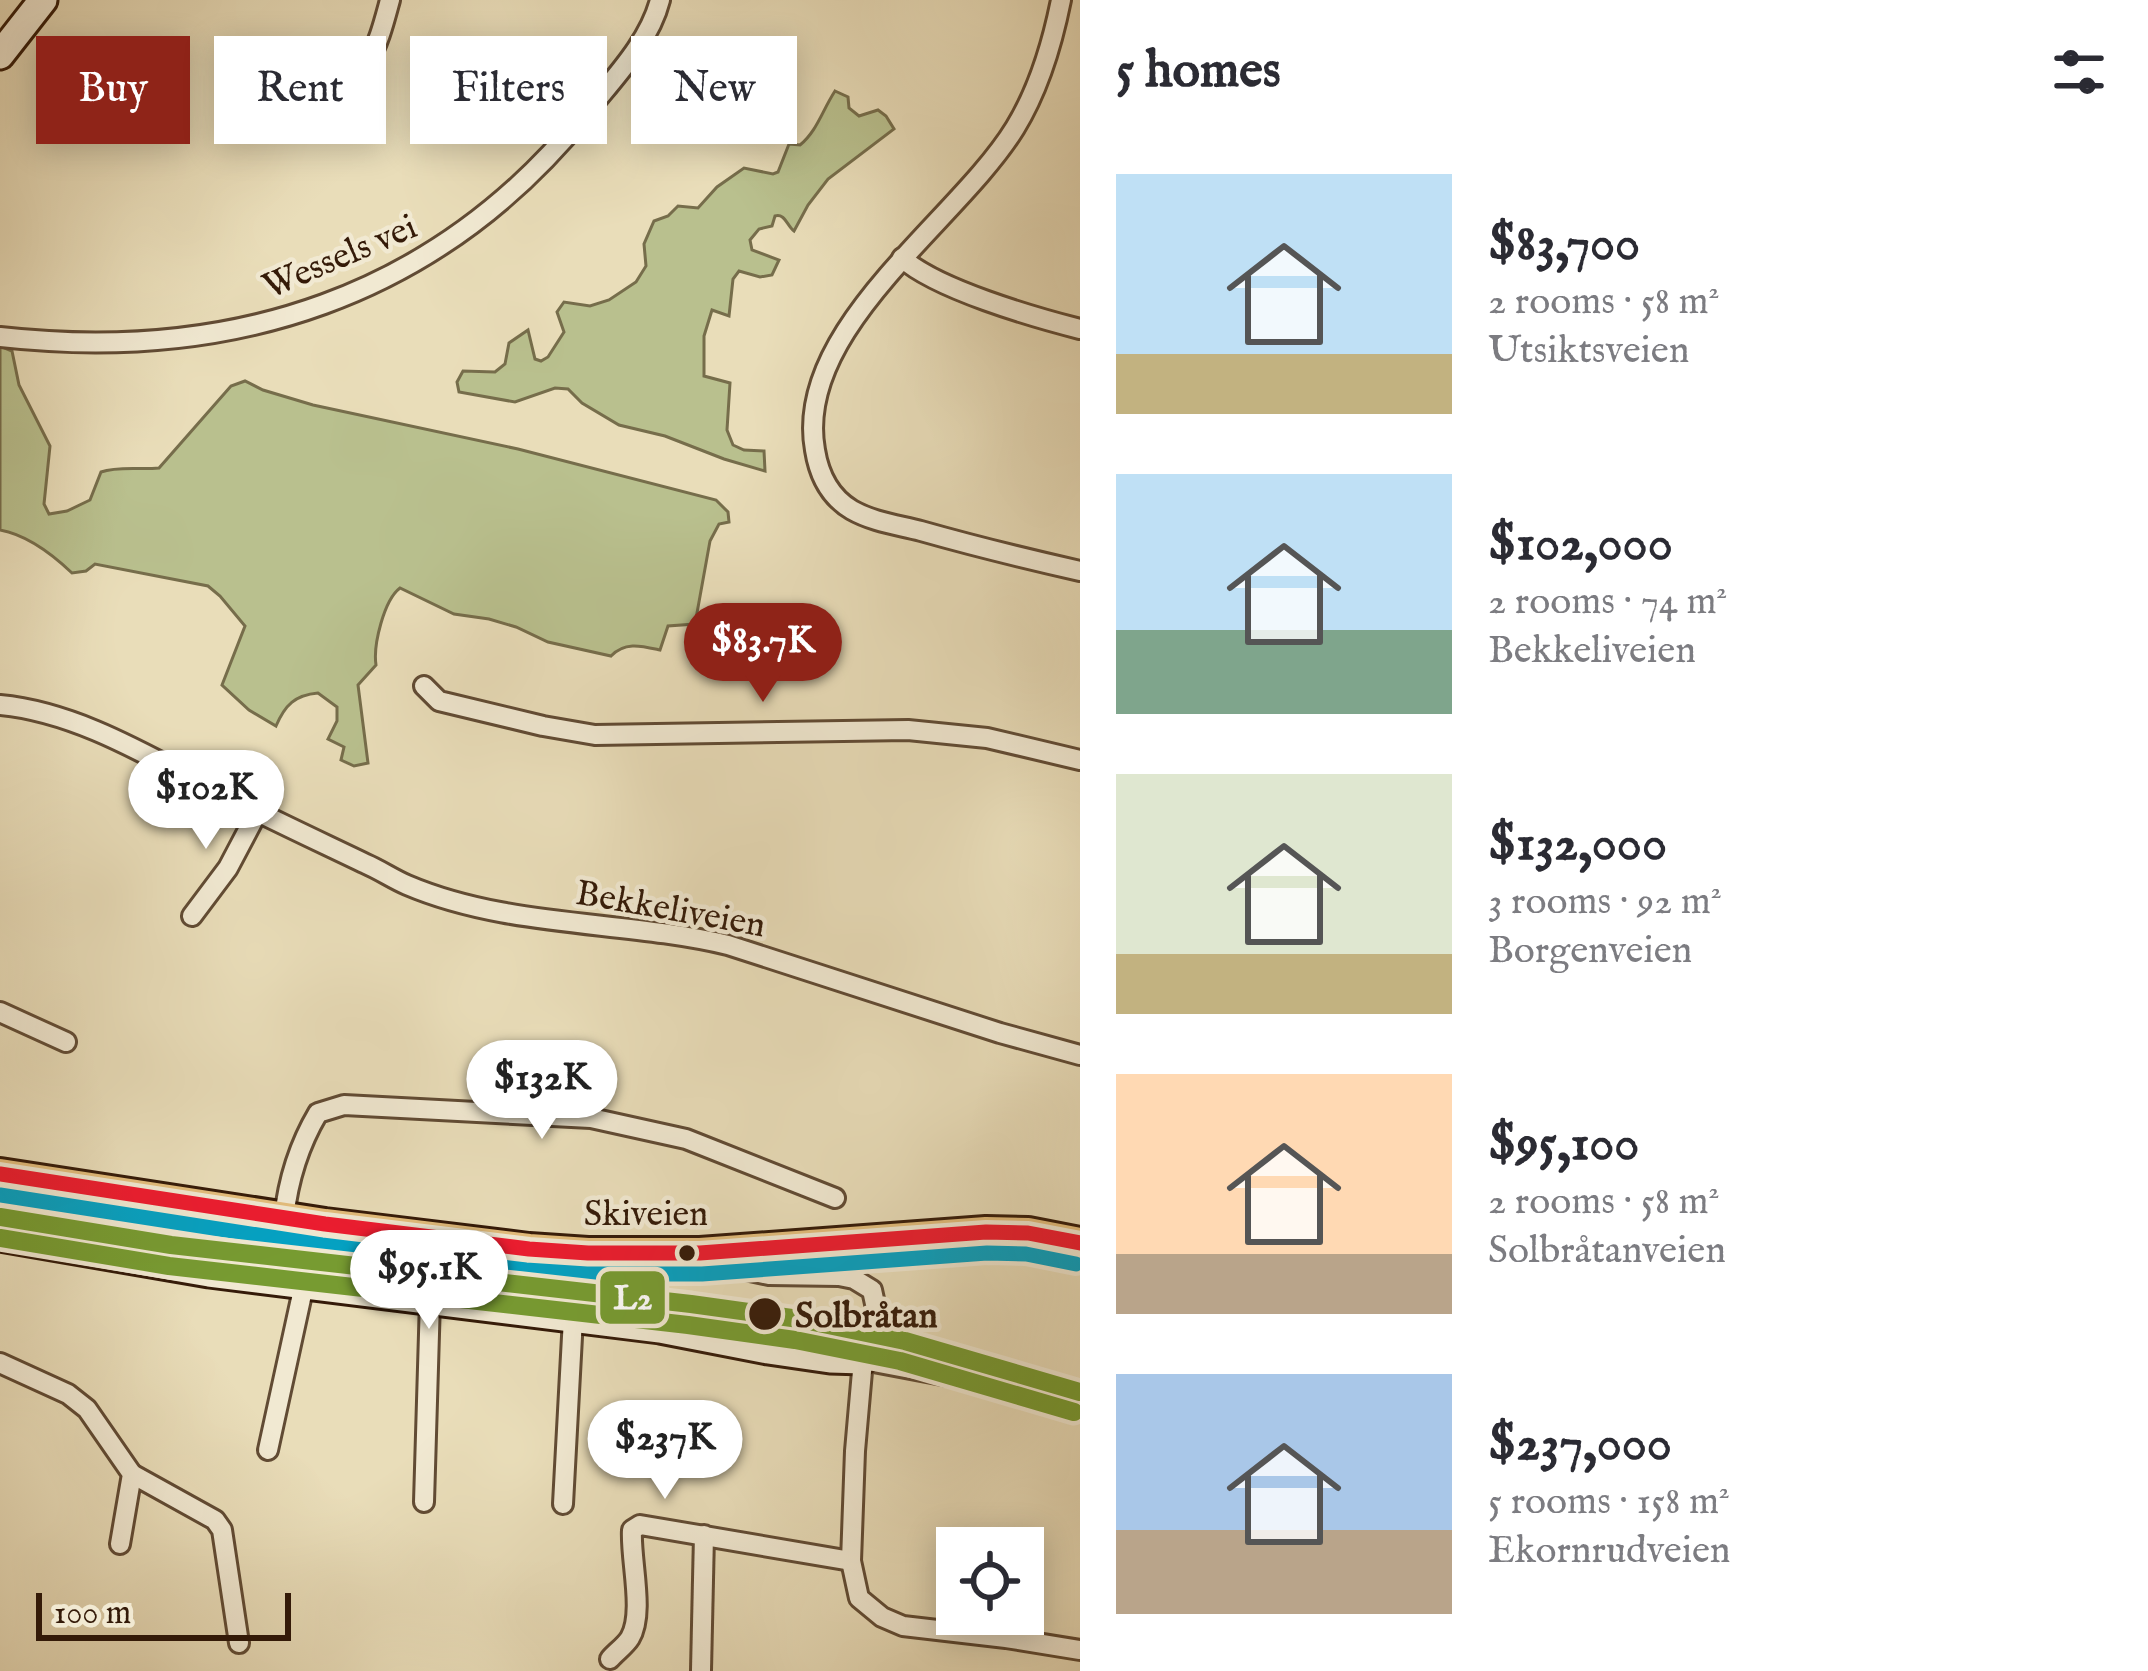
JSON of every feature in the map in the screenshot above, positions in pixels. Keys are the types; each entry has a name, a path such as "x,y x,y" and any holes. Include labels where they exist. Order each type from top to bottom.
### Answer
{"main road":[{"name":"Skiveien","path":"0,1174 284,1219 543,1250 715,1252 986,1232 1028,1233 1080,1243"}],"street":[{"path":"0,55 43,0"},
{"path":"380,36 390,0"},
{"name":"Wessels vei","path":"0,337 98,343 196,336 298,314 401,272 443,247 530,176 624,66 650,28 660,0"},
{"path":"1061,0 1051,48 1015,128 845,331 822,380 811,429 820,473 838,501 868,518 1080,571"},
{"path":"902,258 919,273 1080,328"},
{"path":"424,686 439,701 595,735 908,730 987,738 1080,759"},
{"name":"Bekkeliveien","path":"0,705 29,708 146,754 257,813 448,900 506,913 677,934 728,945 1080,1054"},
{"path":"192,916 228,868 257,813"},
{"path":"0,1012 66,1042"},
{"path":"284,1219 291,1178 309,1127 318,1113 344,1105 591,1118 686,1139 836,1198"},
{"path":"0,1237 209,1274 660,1329 830,1359 867,1350 1022,1390 1080,1411"},
{"path":"715,1252 730,1267 769,1275 854,1279 872,1289 877,1312"},
{"path":"268,1450 304,1285"},
{"path":"424,1502 430,1300"},
{"path":"563,1504 573,1318"},
{"path":"867,1350 855,1451 851,1562 859,1598 882,1617 902,1625 1080,1651"},
{"path":"0,1363 68,1394 87,1408 132,1474 215,1520 222,1530 239,1643"},
{"path":"120,1544 132,1474"},
{"path":"610,1659 629,1640 634,1627 637,1585 632,1530 640,1525 851,1562"},
{"path":"701,1670 704,1535"}],"green space":[{"path":"835,91 848,97 849,108 859,116 878,110 894,129 828,179 794,231 778,216 772,226 759,229 750,240 752,250 779,260 772,275 739,271 733,279 729,316 712,310 704,336 704,376 730,383 727,430 733,445 764,451 765,471 619,425 568,389 555,388 515,402 459,392 457,382 463,371 495,372 505,364 509,343 528,330 535,359 548,357 564,332 557,312 564,302 590,306 636,282 646,266 644,244 654,221 678,206 698,208 744,168 778,172 789,144 800,145"},
{"path":"0,346 12,351 19,385 50,446 44,504 49,514 90,500 101,472 159,468 231,386 245,381 313,405 518,449 716,500 728,512 729,522 719,524 710,541 695,624 668,626 660,650 628,646 611,656 548,642 516,627 454,614 400,588 381,624 376,665 358,685 368,763 354,766 341,760 344,747 328,739 337,721 337,707 318,693 292,702 276,726 222,685 245,626 208,586 95,564 72,573 39,546 0,530"}],"transit line":[{"path":"0,1174 325,1224 588,1253 700,1253 986,1232 1028,1233 1080,1243"},
{"path":"0,1195 322,1245 587,1274 702,1274 987,1253 1026,1254 1076,1264"},
{"name":"L2","path":"0,1217 171,1245 799,1319 905,1341 1080,1392"},
{"path":"0,1238 169,1266 795,1340 900,1361 1074,1412"}],"place":[{"name":"Solbråtan","path":"765,1314"}]}
